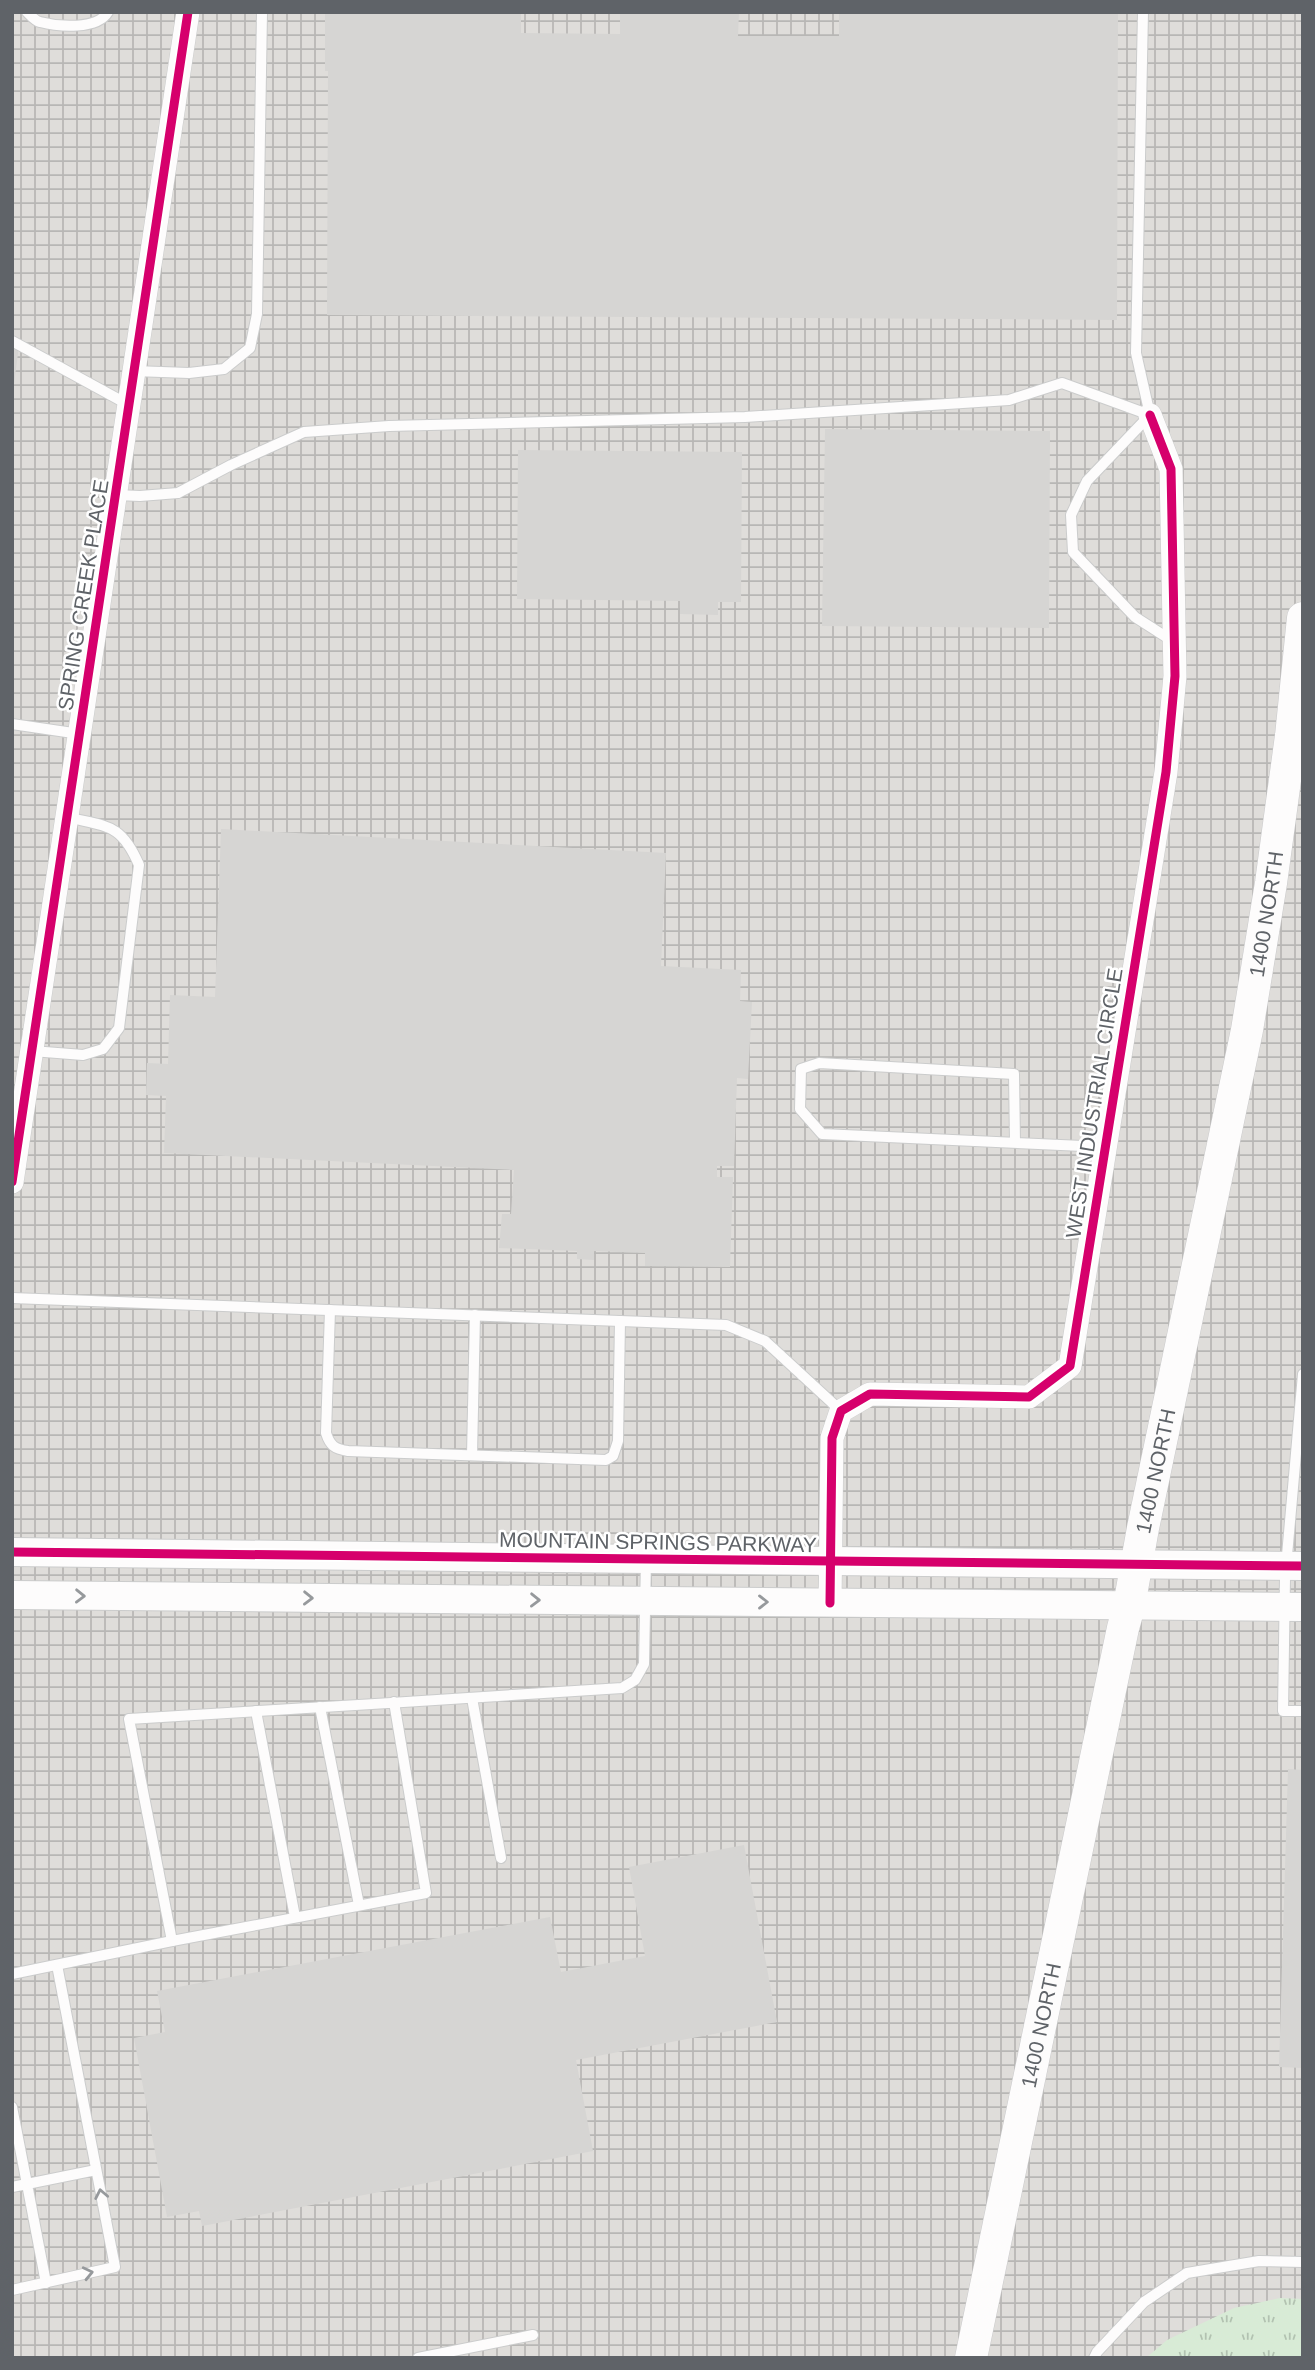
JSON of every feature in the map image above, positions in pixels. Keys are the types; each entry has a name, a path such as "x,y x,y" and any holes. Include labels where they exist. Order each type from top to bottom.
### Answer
{"main road":[{"name":"1400 NORTH","path":"971,2358 1247,1030 1291,736 1303,618"}],"street":[{"name":"SPRING CREEK PLACE","path":"12,1182 188,12"},
{"name":"WEST INDUSTRIAL CIRCLE","path":"841,1411 870,1394 1029,1397 1070,1366 1166,772 1175,677 1171,469 1150,415"},
{"path":"830,1603 832,1438 841,1411"},
{"name":"MOUNTAIN SPRINGS PARKWAY","path":"12,1552 1295,1566"},
{"path":"12,1595 1293,1607"}],"lane":[{"path":"27,12 38,22 89,26 103,20 108,12"},
{"path":"134,371 190,373 224,369 250,348 257,314 262,12"},
{"path":"1143,12 1136,353 1150,415"},
{"path":"12,341 130,405"},
{"path":"116,495 178,493 304,432 376,426 745,417 1009,400 1062,383 1150,415"},
{"path":"1150,415 1087,481 1071,515 1073,552 1135,617 1175,643"},
{"path":"12,724 80,734"},
{"path":"32,1051 83,1055 103,1049 118,1028 139,864 130,844 114,829 67,817"},
{"path":"1015,1143 1014,1074 819,1063 801,1069 800,1110 822,1134 1015,1143 1105,1147"},
{"path":"12,1297 726,1325 765,1341 841,1411"},
{"path":"330,1310 326,1433 329,1443 337,1449 348,1451 606,1460 613,1456 618,1441 620,1321"},
{"path":"472,1455 475,1315"},
{"path":"1303,1374 1293,1607 1283,1711 1303,1712"},
{"path":"172,1941 129,1719 622,1688 635,1680 644,1664 646,1559"},
{"path":"472,1698 501,1858"},
{"path":"12,1975 172,1941 426,1893 394,1702"},
{"path":"320,1707 359,1905"},
{"path":"256,1711 295,1917"},
{"path":"12,2290 115,2267 57,1965"},
{"path":"12,2107 46,2283"},
{"path":"12,2187 96,2170"},
{"path":"1094,2358 1144,2302 1187,2273 1259,2262 1303,2262"},
{"path":"418,2358 533,2335"}],"shaded area":[{"path":"12,12 1303,12 1303,2358 12,2358"}],"green space":[{"path":"1280,2298 1303,2299 1303,2358 1146,2358 1167,2340 1234,2308"}],"building":[{"path":"325,12 521,12 521,33 620,34 620,12 739,12 738,36 839,36 839,12 1118,12 1117,320 327,315 328,71 325,71"},
{"path":"12,345 19,346 14,384 12,384"},
{"path":"825,429 1050,431 1049,628 822,626"},
{"path":"518,450 742,452 741,602 718,602 718,615 680,614 680,601 517,599"},
{"path":"221,829 666,853 661,966 741,970 740,1001 752,1002 748,1079 737,1078 734,1166 717,1166 717,1177 733,1177 730,1267 645,1266 645,1253 594,1251 594,1260 577,1259 577,1251 499,1248 502,1214 511,1214 514,1170 164,1153 166,1096 146,1095 147,1063 168,1064 170,995 215,997"},
{"path":"1288,1769 1303,1770 1303,2068 1279,2067"},
{"path":"744,1845 777,2022 576,2060 593,2151 202,2226 199,2211 167,2217 134,2038 165,2032 157,1991 550,1917 561,1972 645,1956 629,1867"}],"cycle path":[{"path":"12,1182 188,12"},
{"path":"830,1603 832,1438 841,1411 870,1394 1029,1397 1070,1366 1166,772 1175,676 1171,469 1150,415"},
{"path":"12,1552 1303,1566"}]}
